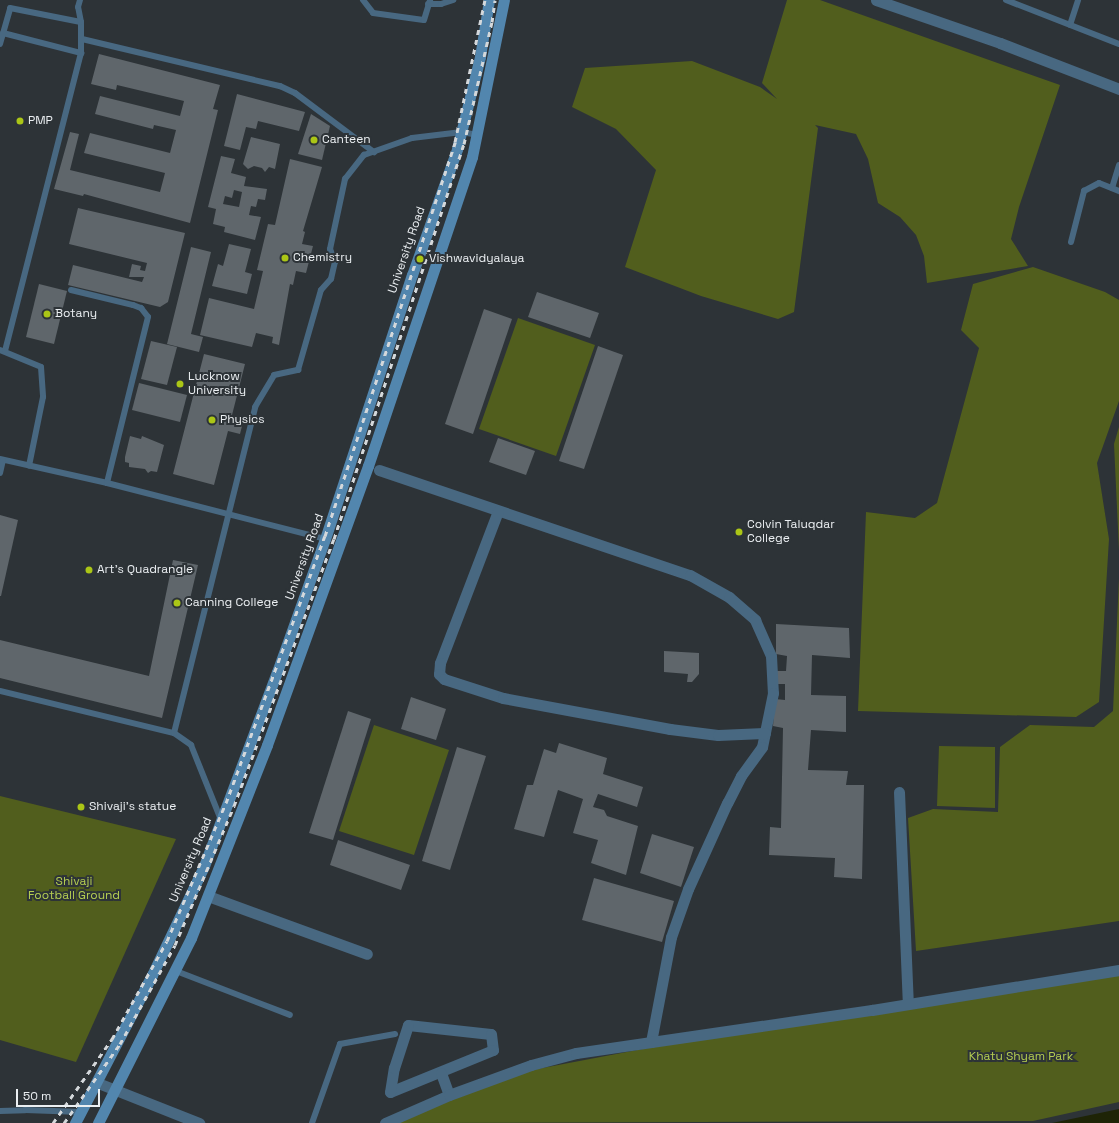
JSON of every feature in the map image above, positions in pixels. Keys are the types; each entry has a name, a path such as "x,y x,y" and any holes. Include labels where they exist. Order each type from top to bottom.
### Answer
{"main road":[{"name":"University Road","path":"75,1123 98,1083 156,968 220,827 325,539 412,275 462,132 480,57 489,0"},
{"path":"98,1123 176,970 208,896 267,745 368,466 477,135 504,0"},
{"path":"220,827 231,837"}],"street":[{"path":"876,0 1000,43 1119,89"},
{"path":"380,470 690,575 729,597 756,620 771,656 773,693 762,747 731,796 688,889 671,937 651,1042"},
{"path":"498,511 440,663 439,674 444,679 503,698 670,729 718,735 765,733"},
{"path":"899,792 908,1004"},
{"path":"208,896 367,954"},
{"path":"385,1123 449,1095 531,1066 576,1053 908,1004 1119,970"},
{"path":"408,1025 491,1034 493,1050 441,1073 390,1092 394,1068 408,1025"},
{"path":"441,1073 449,1095"},
{"path":"98,1083 199,1123"}],"lane":[{"path":"29,466 43,397 41,367 3,350 81,53 81,22 78,7 80,0"},
{"path":"363,0 373,13 424,20 429,2 441,4 453,0"},
{"path":"1006,0 1119,44"},
{"path":"1070,25 1078,0"},
{"path":"0,44 3,33 3,24 10,8 81,22"},
{"path":"3,33 81,53"},
{"path":"82,40 280,86 295,93 374,152"},
{"path":"174,733 255,407 274,375 298,370 321,290 331,279 335,262 330,249 345,179 364,155 412,138 462,132 477,135"},
{"path":"1112,188 1119,165"},
{"path":"1071,242 1084,191 1099,183 1119,191"},
{"path":"71,290 133,305 141,308 148,317 107,483"},
{"path":"0,473 2,459 107,483 325,539"},
{"path":"368,466 380,470"},
{"path":"0,691 174,733 191,745 220,827"},
{"path":"176,970 290,1015"},
{"path":"312,1123 340,1044 395,1034"},
{"path":"0,1112 82,1112"}],"green space":[{"path":"787,0 820,0 1060,85 1019,207 1011,239 1028,266 927,283 924,256 916,235 900,217 878,203 868,159 856,134 815,125 818,128 794,312 778,319 701,296 625,267 656,170 616,129 572,107 585,68 692,61 760,87 777,99 762,83"},
{"path":"1033,267 1105,292 1119,300 1119,401 1097,463 1109,539 1099,702 1076,717 858,711 866,512 915,518 937,503 979,348 961,330 973,284"},
{"path":"518,318 595,345 556,456 479,429"},
{"path":"1119,427 1119,550 1114,444"},
{"path":"1119,578 1119,921 916,951 908,818 933,809 998,812 1000,747 1030,725 1094,727 1113,711"},
{"path":"374,725 449,750 414,855 339,831"},
{"path":"939,746 995,747 995,808 937,806"},
{"name":"Shivaji Football Ground","path":"0,796 176,839 76,1062 0,1040"},
{"name":"Khatu Shyam Park","path":"1119,973 1119,1102 1033,1121 399,1123 465,1093 532,1070 653,1047"}],"shaded area":[{"path":"1119,1109 1119,1123 1052,1123"}],"building":[{"path":"99,54 220,85 213,109 218,110 190,223 84,194 83,196 54,189 70,132 79,134 70,170 160,192 165,173 84,153 90,133 170,153 176,130 154,125 153,129 95,114 100,96 180,116 184,101 117,85 116,90 91,84"},
{"path":"237,94 305,112 299,131 258,121 256,129 246,127 240,150 224,146"},
{"name":"Canteen","path":"311,114 330,126 322,160 298,154"},
{"path":"251,137 280,144 275,169 269,167 265,172 262,168 254,166 248,169 243,164"},
{"path":"221,156 235,159 231,173 246,177 244,186 267,189 265,200 258,199 256,207 251,206 249,215 261,217 255,240 224,232 225,227 213,224 216,209 208,207","holes":["234,190 242,192 239,207 223,204 225,196 232,198"]},
{"name":"Chemistry","path":"290,159 322,167 303,231 305,232 302,244 313,246 306,273 296,271 293,285 290,284 279,345 272,343 273,337 256,333 252,347 200,335 209,298 254,309 263,271 257,270 268,224 275,225"},
{"path":"78,208 185,233 168,302 160,307 68,285 73,265 142,282 144,277 129,277 132,264 141,266 140,270 145,271 147,263 69,244"},
{"path":"229,244 251,249 245,272 252,274 247,294 212,286 218,264 223,266"},
{"path":"191,247 211,252 191,334 203,337 199,352 167,344"},
{"name":"Botany","path":"39,284 67,291 54,344 26,337"},
{"path":"537,292 599,313 590,338 528,317"},
{"path":"484,309 512,319 473,434 445,424"},
{"path":"151,341 177,347 167,385 141,379"},
{"path":"598,346 623,355 584,469 559,461"},
{"name":"Physics","path":"204,354 245,364 231,419 243,422 240,434 228,431 214,485 173,474"},
{"path":"139,383 187,395 180,422 132,410"},
{"path":"130,436 141,439 142,436 164,445 157,472 151,471 148,473 145,469 129,467 129,463 125,462"},
{"path":"498,438 535,451 526,475 489,462"},
{"path":"0,515 18,520 1,596 0,596"},
{"name":"Canning College","path":"173,560 198,565 162,718 0,678 0,640 149,676"},
{"path":"776,624 849,628 850,658 812,655 811,695 846,696 846,732 811,730 808,770 848,771 846,785 864,785 862,879 834,877 835,858 769,855 770,827 781,828 783,728 773,726 775,699 785,700 785,684 776,684 776,671 786,671 787,656 776,654"},
{"path":"664,651 699,653 699,674 692,682 687,682 688,674 664,672"},
{"path":"411,697 446,709 436,740 401,729"},
{"path":"348,711 371,719 333,840 309,833"},
{"path":"559,743 607,758 603,774 643,787 637,807 598,794 593,807 604,810 607,816 638,826 626,875 591,863 598,840 573,833 583,799 558,790 544,837 514,829 527,785 533,785 544,749 556,753"},
{"path":"457,747 486,756 450,870 422,861"},
{"path":"652,834 694,847 681,887 640,873"},
{"path":"338,840 410,865 401,890 330,865"},
{"path":"594,878 674,901 662,942 582,920"}],"railway":[{"path":"53,1123 112,1039 167,941 226,803 325,536 455,142 485,0"},
{"path":"64,1123 120,1044 175,945 234,806 334,539 464,144 492,22 495,0"}],"place":[{"name":"PMP","path":"20,121"},
{"name":"Canteen","path":"314,140"},
{"name":"Chemistry","path":"285,258"},
{"name":"Vishwavidyalaya","path":"420,259"},
{"name":"Botany","path":"47,314"},
{"name":"Lucknow University","path":"180,384"},
{"name":"Physics","path":"212,420"},
{"name":"Colvin Taluqdar College","path":"739,532"},
{"name":"Art's Quadrangle","path":"89,570"},
{"name":"Canning College","path":"177,603"},
{"name":"Shivaji's statue","path":"81,807"}]}
